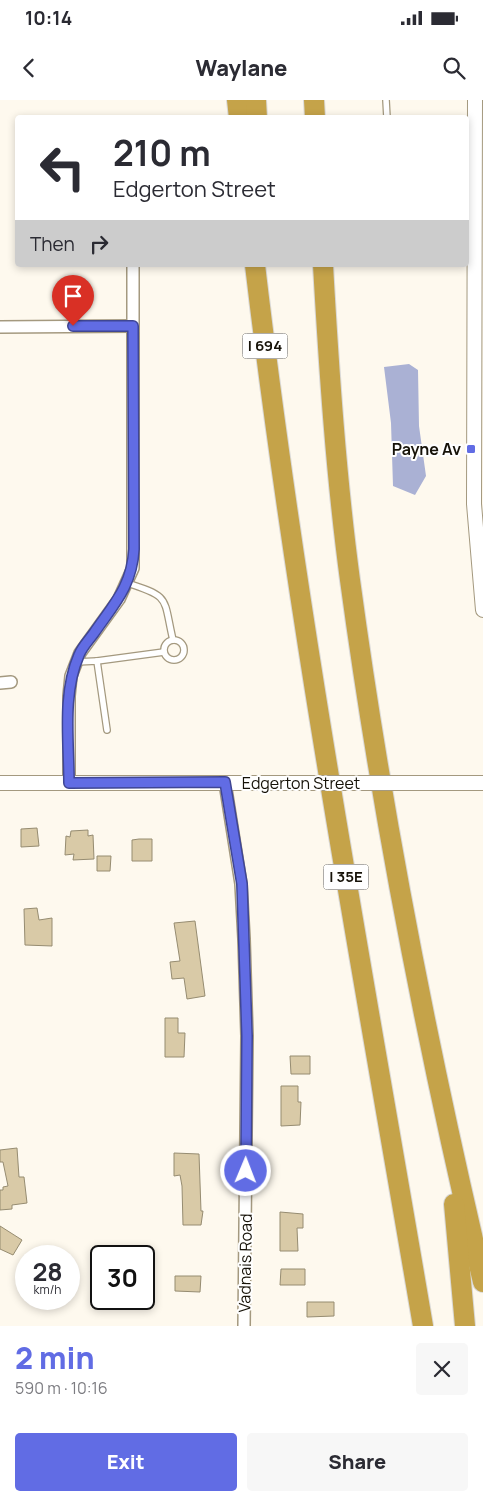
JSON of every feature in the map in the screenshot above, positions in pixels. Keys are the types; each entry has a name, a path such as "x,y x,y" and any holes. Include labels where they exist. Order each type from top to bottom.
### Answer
{"highway":[{"path":"237,100 239,115"},
{"path":"256,100 257,115"},
{"path":"314,100 315,115"},
{"name":"I 694","path":"255,267 274,427"},
{"name":"I 35E","path":"264,267 274,427 304,626 423,1326"},
{"path":"323,267 337,452 350,579 397,871 448,1133 483,1282"},
{"path":"448,1133 465,1326"}],"street":[{"path":"475,100 479,130 471,254 479,437 474,504 483,610"},
{"path":"69,783 69,696 71,676 80,653 119,599 133,568 133,267"},
{"path":"0,327 133,326"},
{"name":"Vadnais Road","path":"225,782 242,884 244,939 247,1036 244,1326"},
{"name":"Edgerton Street","path":"0,783 483,783"}],"lane":[{"path":"386,100 387,115"},
{"path":"127,583 156,592 163,598 173,640"},
{"path":"173,640 182,644 184,650 181,656 173,660 167,658 164,652 167,643 173,640"},
{"path":"76,662 164,652"},
{"path":"97,661 106,730"}],"water":[{"path":"409,364 418,370 419,426 426,476 415,495 393,486 391,423 384,367"}],"building":[{"path":"37,828 39,846 21,847 21,829"},
{"path":"88,830 88,836 93,835 94,859 73,860 74,854 65,855 66,836 70,837 71,831"},
{"path":"152,839 152,861 132,861 132,840"},
{"path":"97,856 111,856 110,871 97,871"},
{"path":"37,908 39,920 52,918 52,946 25,945 24,909"},
{"path":"195,921 205,996 187,999 184,978 172,979 170,962 180,961 174,923"},
{"path":"165,1018 178,1018 178,1033 185,1033 184,1057 165,1057"},
{"path":"290,1056 310,1056 310,1074 291,1074"},
{"path":"281,1086 298,1086 298,1102 301,1102 300,1125 281,1126"},
{"path":"17,1148 19,1177 24,1177 27,1203 12,1205 12,1209 0,1210 0,1190 8,1186 3,1162 0,1162 0,1150"},
{"path":"174,1153 199,1154 201,1211 203,1211 201,1225 183,1225 182,1186 180,1175 174,1176"},
{"path":"280,1212 303,1214 303,1228 297,1228 298,1251 280,1251"},
{"path":"0,1226 22,1240 19,1245 15,1245 13,1255 0,1249"},
{"path":"281,1269 305,1269 305,1285 280,1285"},
{"path":"175,1276 201,1276 200,1292 175,1291"},
{"path":"307,1302 334,1302 334,1316 307,1317"}],"place":[{"name":"Payne Av","path":"471,449"}],"route":[{"path":"73,326 133,326 134,549 133,568 127,583 119,599 80,653 71,676 69,696 69,783 225,782 242,884 247,1036 246,1171"}]}
